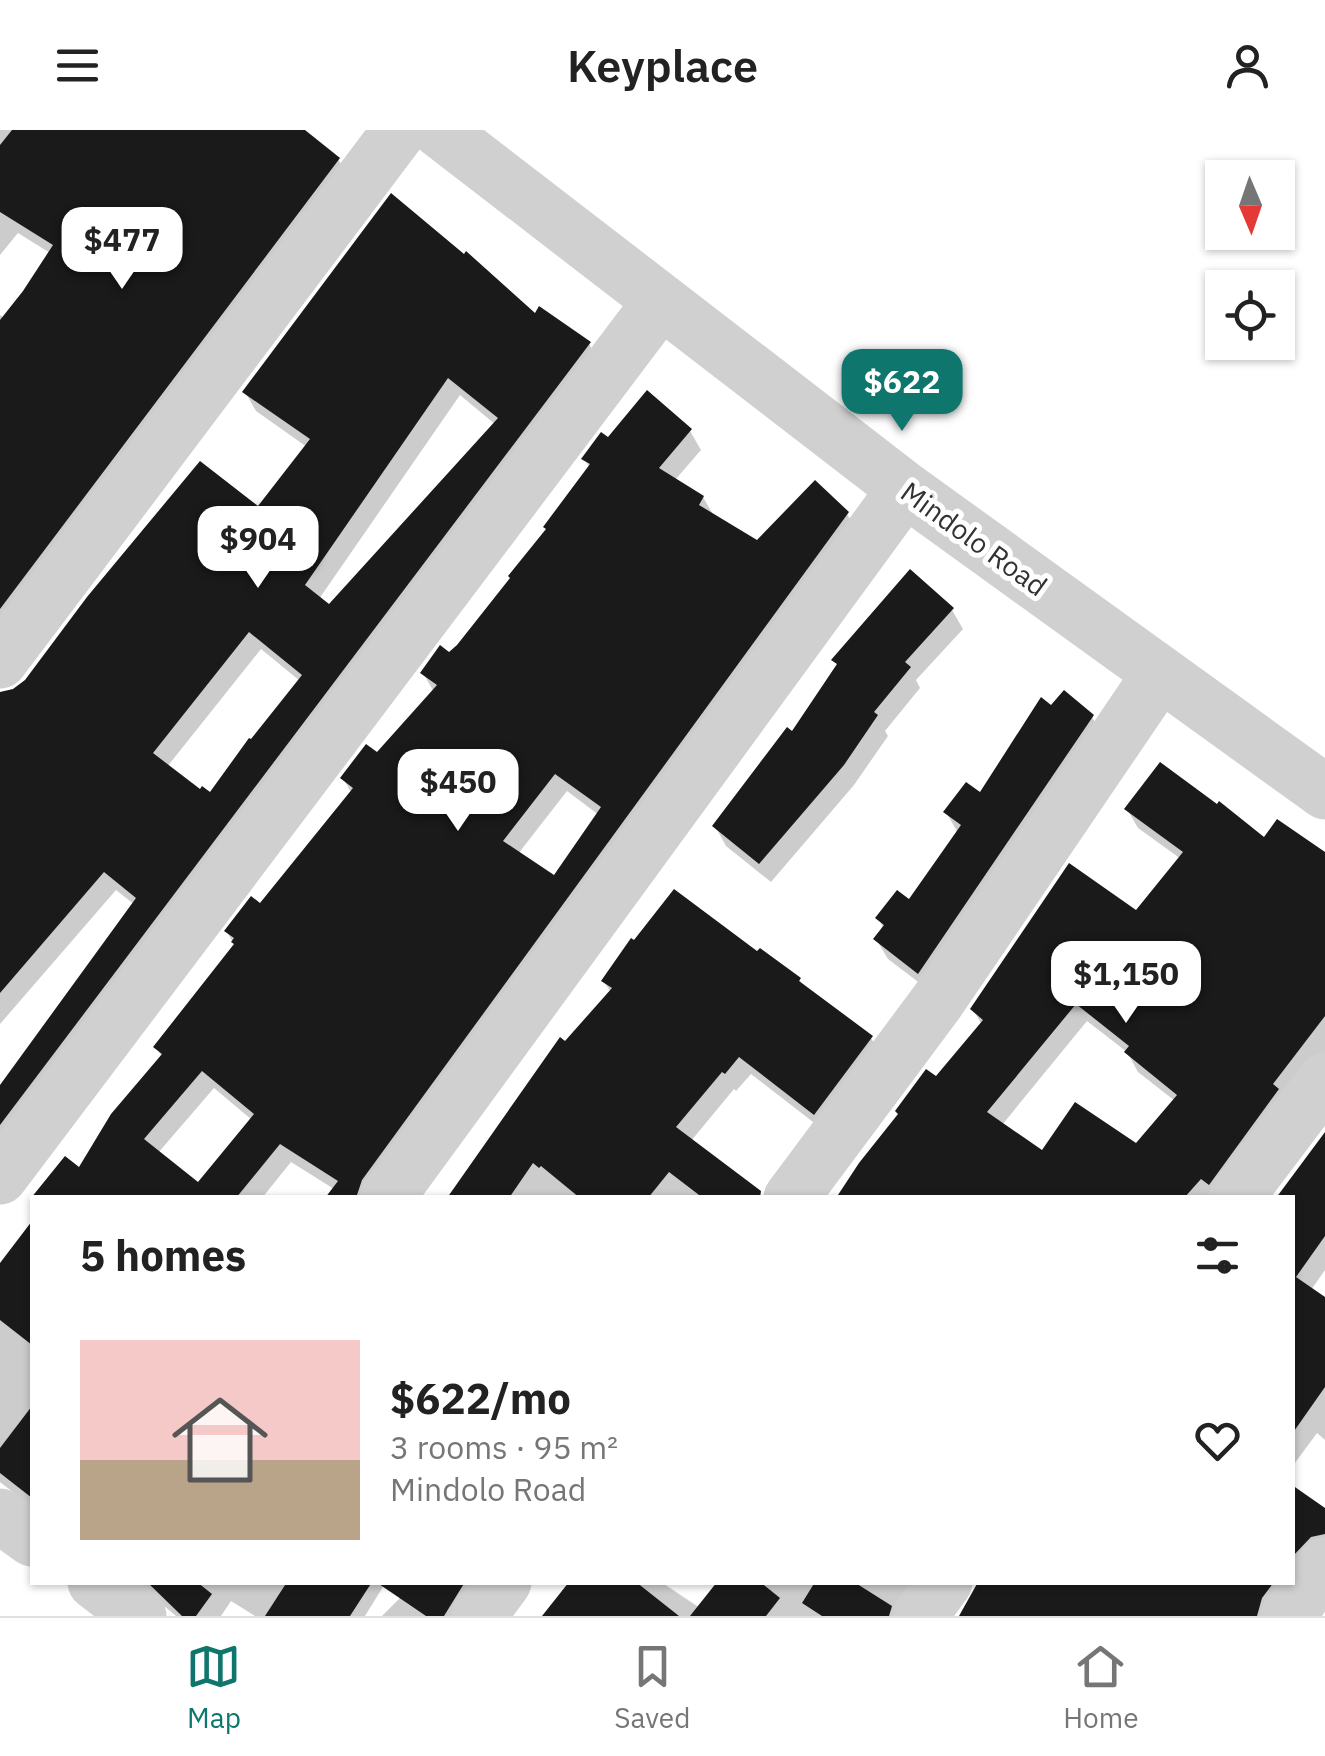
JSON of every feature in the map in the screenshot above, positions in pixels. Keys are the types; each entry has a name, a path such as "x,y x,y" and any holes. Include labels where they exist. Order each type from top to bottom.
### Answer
{"street":[{"path":"0,661 400,130"},
{"name":"Mindolo Road","path":"439,130 905,489 1325,792"},
{"path":"0,1177 660,301"},
{"path":"389,1195 905,489"},
{"path":"793,1195 937,1002 1159,674"},
{"path":"1238,1195 1325,1080"},
{"path":"0,1516 30,1538"},
{"path":"1288,1616 1325,1565"},
{"path":"479,1616 502,1585"},
{"path":"920,1616 944,1585"}],"building":[{"path":"12,130 305,130 340,158 0,609 0,320 53,245 0,212 0,145"},
{"path":"391,193 464,254 466,251 535,313 539,306 591,342 0,1125 0,1085 136,898 104,872 0,993 0,692 25,680 87,597 200,461 258,506 310,439 242,392","holes":["448,378 498,418 329,604 305,585","249,632 302,675 210,792 202,786 200,789 153,753"]},
{"path":"647,390 692,429 659,468 704,496 699,505 757,540 815,480 849,512 362,1180 357,1195 327,1195 338,1181 280,1144 238,1195 33,1195 65,1156 79,1167 111,1114 162,1054 153,1047 234,944 234,938 224,931 251,896 260,903 353,788 340,778 366,744 377,752 437,685 420,673 440,645 449,652 457,645 510,578 590,464 581,459 601,432 608,437","holes":["555,774 601,807 554,875 503,841","202,1071 254,1114 198,1182 144,1139"]},
{"path":"910,569 954,608 905,662 911,667 874,712 878,715 844,765 759,864 712,826 787,727 792,731 837,664 831,660"},
{"path":"1064,690 1094,715 918,974 873,939 884,925 875,918 897,890 909,899 961,825 943,812 966,782 980,792 1041,697 1051,705"},
{"path":"1160,762 1264,837 1277,819 1325,852 1325,1016 1273,1084 1279,1089 1209,1185 1201,1179 1187,1195 838,1195 926,1069 936,1076 983,1020 970,1009 1069,863 1136,910 1183,852 1124,809","holes":["1076,1004 1129,1046 1124,1052 1177,1095 1136,1143 1075,1102 1042,1150 987,1112"]},
{"path":"674,889 757,951 760,948 801,978 799,981 873,1036 814,1115 739,1057 676,1127 761,1191 760,1195 699,1195 669,1172 650,1195 576,1195 533,1163 511,1195 449,1195 560,1037 565,1041 612,988 601,981 631,938 634,940"},
{"path":"1325,1132 1325,1236 1296,1277 1325,1297 1325,1387 1295,1430 1295,1195 1278,1195"},
{"path":"30,1224 30,1343 0,1320 0,1263"},
{"path":"30,1409 30,1496 0,1473 0,1448"},
{"path":"1295,1487 1325,1508 1325,1534 1311,1537 1295,1554"},
{"path":"150,1585 201,1585 212,1594 196,1616 182,1616"},
{"path":"285,1585 370,1585 350,1616 265,1616"},
{"path":"380,1585 463,1585 444,1616 426,1616"},
{"path":"567,1585 640,1585 679,1616 542,1616"},
{"path":"715,1585 764,1585 780,1598 766,1616 690,1616"},
{"path":"813,1585 859,1585 892,1606 889,1616 822,1616 802,1603"},
{"path":"976,1585 1272,1585 1262,1598 1257,1616 959,1616"}]}
